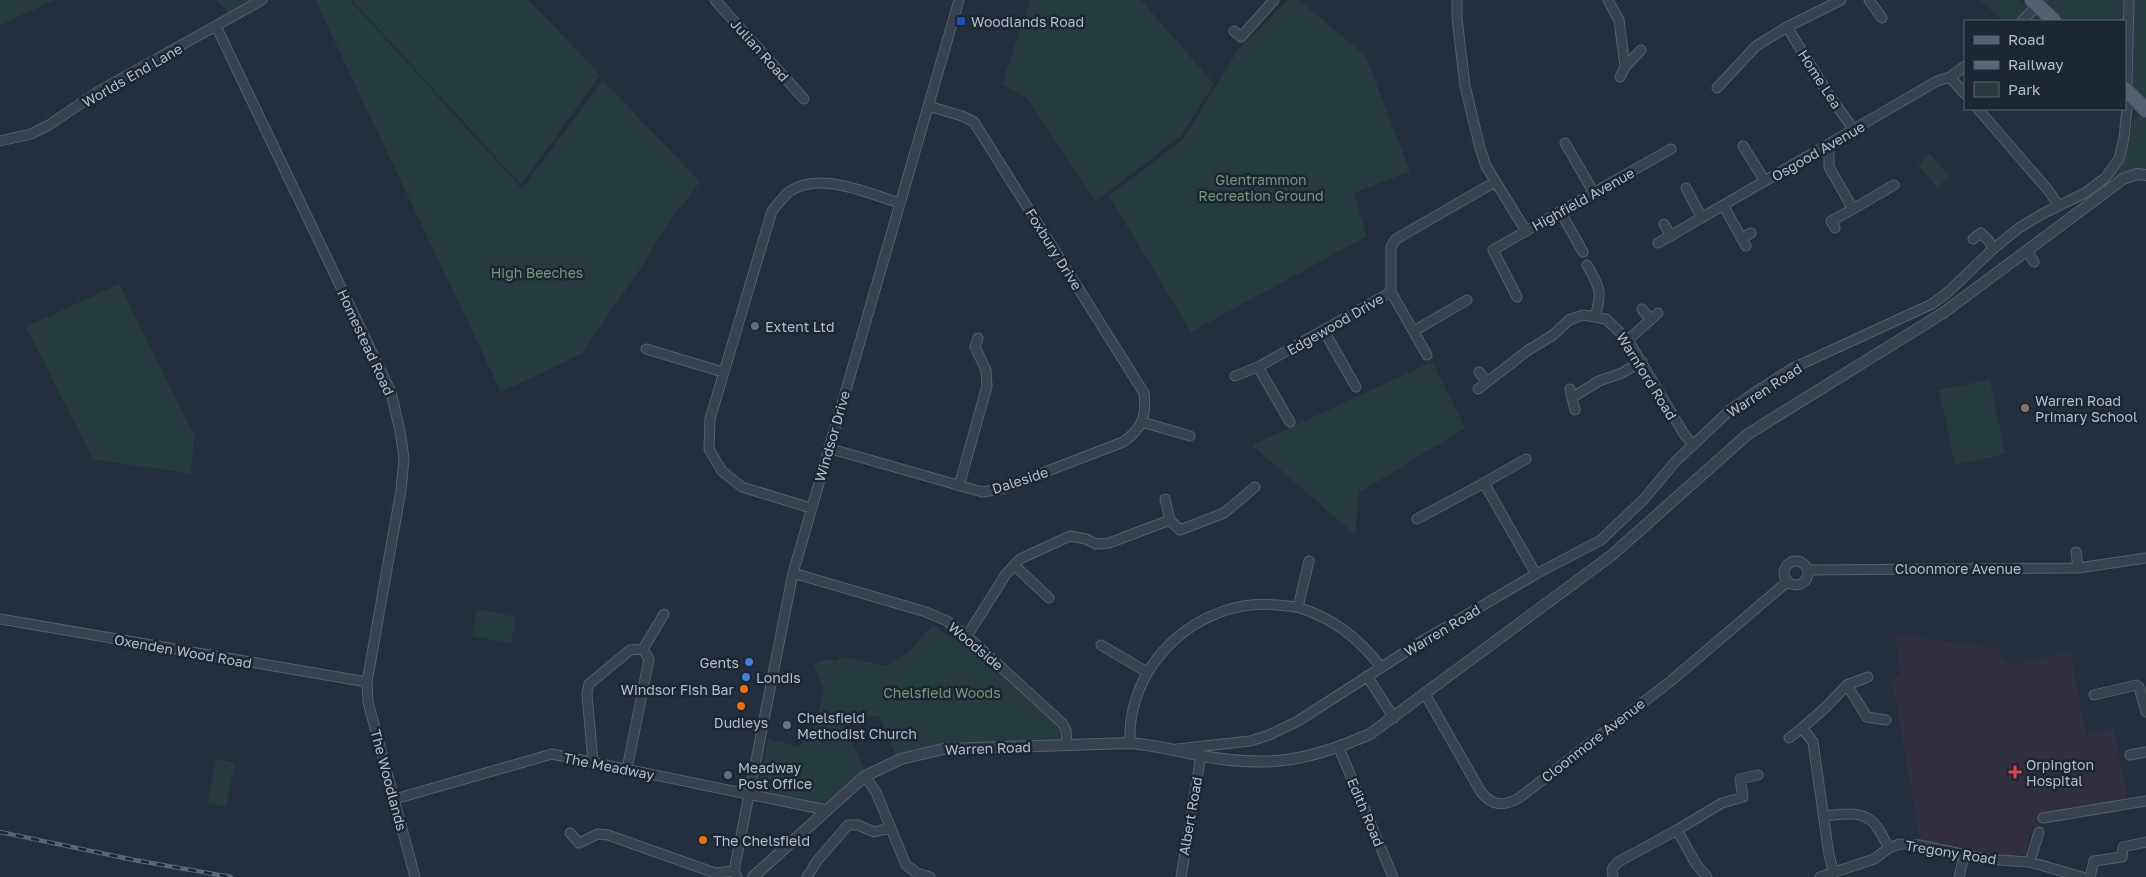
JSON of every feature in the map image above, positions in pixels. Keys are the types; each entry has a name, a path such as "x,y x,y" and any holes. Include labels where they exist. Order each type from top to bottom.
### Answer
{"main road":[{"path":"2035,3 2053,20"},
{"path":"2128,92 2146,110"}],"street":[{"name":"Worlds End Lane","path":"0,141 26,135 49,125 99,91 262,0"},
{"name":"Julian Road","path":"715,0 804,99"},
{"name":"Windsor Drive","path":"736,874 793,573 959,0"},
{"path":"1234,31 1241,36 1274,0"},
{"name":"Highfield Avenue","path":"1457,0 1457,18 1466,86 1480,148 1486,166 1526,231 1561,213 1671,149"},
{"path":"1608,0 1619,20 1625,67"},
{"path":"1717,88 1756,46 1838,0"},
{"path":"1869,0 1876,15"},
{"name":"Warren Road","path":"1177,750 1250,741 1269,735 1298,721 1381,667 1536,574 1601,540 1644,499 1675,462 1730,410 1793,368 1932,304 1947,293 1993,249 2027,222 2085,194 2105,178 2116,166 2124,138 2128,92 2129,0"},
{"path":"2023,20 2035,3"},
{"name":"Homestead Road","path":"216,26 391,392 400,431 404,458 401,490 367,682"},
{"name":"Home Lea","path":"1787,27 1829,95 1854,130"},
{"path":"1620,77 1625,67 1641,50"},
{"name":"Osgood Avenue","path":"1658,243 1937,81 1950,77 1964,67"},
{"path":"1950,77 1964,93"},
{"name":"Foxbury Drive","path":"928,106 962,116 974,122 1144,393 1146,407 1142,422"},
{"path":"1979,110 2048,190 2059,206"},
{"path":"1565,143 1594,193"},
{"path":"1829,144 1829,167 1853,209"},
{"path":"1743,146 1765,181"},
{"name":"Warren Road","path":"752,877 866,776 901,759 943,749 1130,743 1202,756 1265,762 1302,759 1339,748 1370,734 1612,555 1748,434 1940,315 2123,179 2136,174 2146,175"},
{"name":"Edgewood Drive","path":"1235,376 1258,368 1391,292 1391,247 1396,239 1495,182"},
{"path":"811,508 742,487 722,471 709,448 710,419 723,372 772,211 790,192 812,184 834,184 900,203"},
{"path":"1835,228 1831,221 1894,185"},
{"path":"1686,188 1702,218"},
{"path":"1723,205 1744,242 1751,233"},
{"path":"1561,213 1583,252"},
{"path":"1664,224 1670,236"},
{"path":"1517,297 1493,250 1526,231"},
{"path":"1973,238 1981,232 1993,249"},
{"path":"2027,251 2034,262"},
{"path":"1478,389 1569,320 1583,315 1595,316 1600,302 1600,291 1587,265"},
{"path":"1391,292 1427,356"},
{"path":"1414,331 1467,300"},
{"path":"1642,308 1650,319"},
{"path":"1628,340 1658,314"},
{"name":"Warnford Road","path":"1595,316 1606,319 1628,340 1684,434 1693,445"},
{"path":"1324,331 1356,387"},
{"path":"959,486 987,386 986,370 975,348 978,338"},
{"path":"646,350 723,372"},
{"path":"1575,410 1572,393 1622,373 1642,361"},
{"path":"1258,368 1290,422"},
{"path":"1479,372 1487,382"},
{"path":"1142,422 1190,436"},
{"name":"Daleside","path":"828,448 982,492 1001,489 1124,442 1136,433 1142,422"},
{"path":"1417,518 1526,458"},
{"path":"1484,482 1536,574"},
{"path":"1165,499 1170,520 1180,530 1224,513 1250,488"},
{"path":"968,636 1006,574 1020,559 1070,536 1096,544 1109,543 1170,520"},
{"path":"2076,552 2078,568"},
{"name":"Cloonmore Avenue","path":"1808,570 2078,568 2146,558"},
{"path":"1298,607 1309,560"},
{"name":"Cloonmore Avenue","path":"1792,562 1804,563 1808,570 1808,578 1803,584 1795,586 1787,582 1784,570 1792,562"},
{"path":"1014,566 1049,598"},
{"name":"Woodside","path":"793,573 926,612 947,621 968,636 1062,723 1066,730 1067,745"},
{"name":"Cloonmore Avenue","path":"1425,694 1481,792 1492,803 1508,804 1519,798 1672,680 1787,582"},
{"path":"1130,743 1129,727 1135,698 1148,672 1162,652 1180,634 1202,620 1230,609 1262,604 1298,607 1326,618 1349,632 1366,648 1381,667"},
{"path":"643,649 664,614"},
{"name":"Oxenden Wood Road","path":"0,619 367,682"},
{"path":"1101,645 1148,672"},
{"path":"593,762 586,694 589,684 630,650 643,649"},
{"path":"627,769 649,659 643,649"},
{"path":"1368,676 1394,718"},
{"path":"1789,738 1826,707 1847,685 1868,677"},
{"name":"The Woodlands","path":"367,682 368,702 415,877"},
{"path":"1847,685 1868,718 1886,720"},
{"path":"2094,695 2136,685 2139,687 2146,712"},
{"path":"1802,728 1813,742 1825,816 1829,855 1834,873"},
{"name":"Edith Road","path":"1339,748 1393,877"},
{"path":"2130,755 2146,752"},
{"name":"The Meadway","path":"395,799 552,754 826,810"},
{"name":"Albert Road","path":"1181,877 1202,756"},
{"path":"1613,877 1612,870 1618,862 1678,830 1722,803 1743,797 1740,779 1758,775"},
{"path":"866,776 876,792 906,864 916,873 930,877"},
{"path":"2043,818 2146,801"},
{"path":"1825,816 1852,813 1867,816 1877,826 1889,848"},
{"path":"807,877 817,860 848,825 858,824 874,832 890,828"},
{"path":"1678,830 1696,864 1707,877"},
{"path":"2030,862 2039,832"},
{"path":"570,833 579,843 598,834 608,835 714,873 736,874"},
{"path":"2090,877 2094,861 2122,857 2123,847 2146,842"},
{"name":"Tregony Road","path":"1820,877 1874,859 1889,848 1900,844 1920,845 1964,856 2030,862 2049,872 2082,877"},
{"path":"1959,877 1964,856"},
{"path":"726,877 736,874"}],"shaded area":[{"name":"Orpington Hospital","path":"1895,634 2000,649 2004,660 2015,664 2070,652 2086,734 2114,729 2130,810 2032,826 2025,855 1985,854 1920,839 1892,680 1900,674"}],"green space":[{"path":"0,0 54,0 0,25"},
{"path":"216,0 270,0 236,20"},
{"name":"High Beeches","path":"315,0 350,0 522,189 603,80 700,182 664,229 642,266 581,354 501,392"},
{"path":"352,0 529,0 600,75 521,185"},
{"name":"Glentrammon Recreation Ground","path":"1030,0 1141,0 1214,84 1181,136 1096,201 1026,98 1002,84"},
{"name":"Glentrammon Recreation Ground","path":"1288,0 1299,0 1365,55 1410,171 1354,193 1367,236 1191,332 1109,196 1183,139 1238,50"},
{"path":"1980,0 2020,0 2041,20 2002,20"},
{"path":"2038,0 2146,0 2146,105 2126,85 2126,20 2059,20"},
{"path":"2143,115 2146,119 2146,170 2133,170 2110,180 2124,160 2132,122 2137,117"},
{"path":"1929,153 1949,176 1938,188 1918,166"},
{"path":"119,284 194,435 191,474 93,459 26,327"},
{"path":"1432,362 1465,428 1359,493 1355,535 1252,445"},
{"path":"1990,380 2005,454 1955,465 1939,390"},
{"path":"477,609 516,617 511,643 472,636"},
{"name":"Chelsfield Woods","path":"933,624 952,638 965,644 1055,724 1060,732 1059,741 942,743 896,756 879,716 843,719 864,769 823,807 759,793 768,739 799,747 816,724 824,690 814,664 825,660 838,660 839,656 886,666 908,653"},
{"path":"216,759 235,763 226,807 207,803"}],"railway":[{"path":"0,832 134,860 231,877"}],"place":[{"name":"Woodlands Road","path":"961,21"},
{"name":"Extent Ltd","path":"755,326"},
{"name":"Warren Road Primary School","path":"2025,408"},
{"name":"Gents","path":"749,662"},
{"name":"Londis","path":"746,677"},
{"name":"Windsor Fish Bar","path":"744,689"},
{"name":"Dudleys","path":"741,706"},
{"name":"Chelsfield Methodist Church","path":"787,725"},
{"name":"Orpington Hospital","path":"2015,772"},
{"name":"Meadway Post Office","path":"728,775"},
{"name":"The Chelsfield","path":"703,840"}]}
